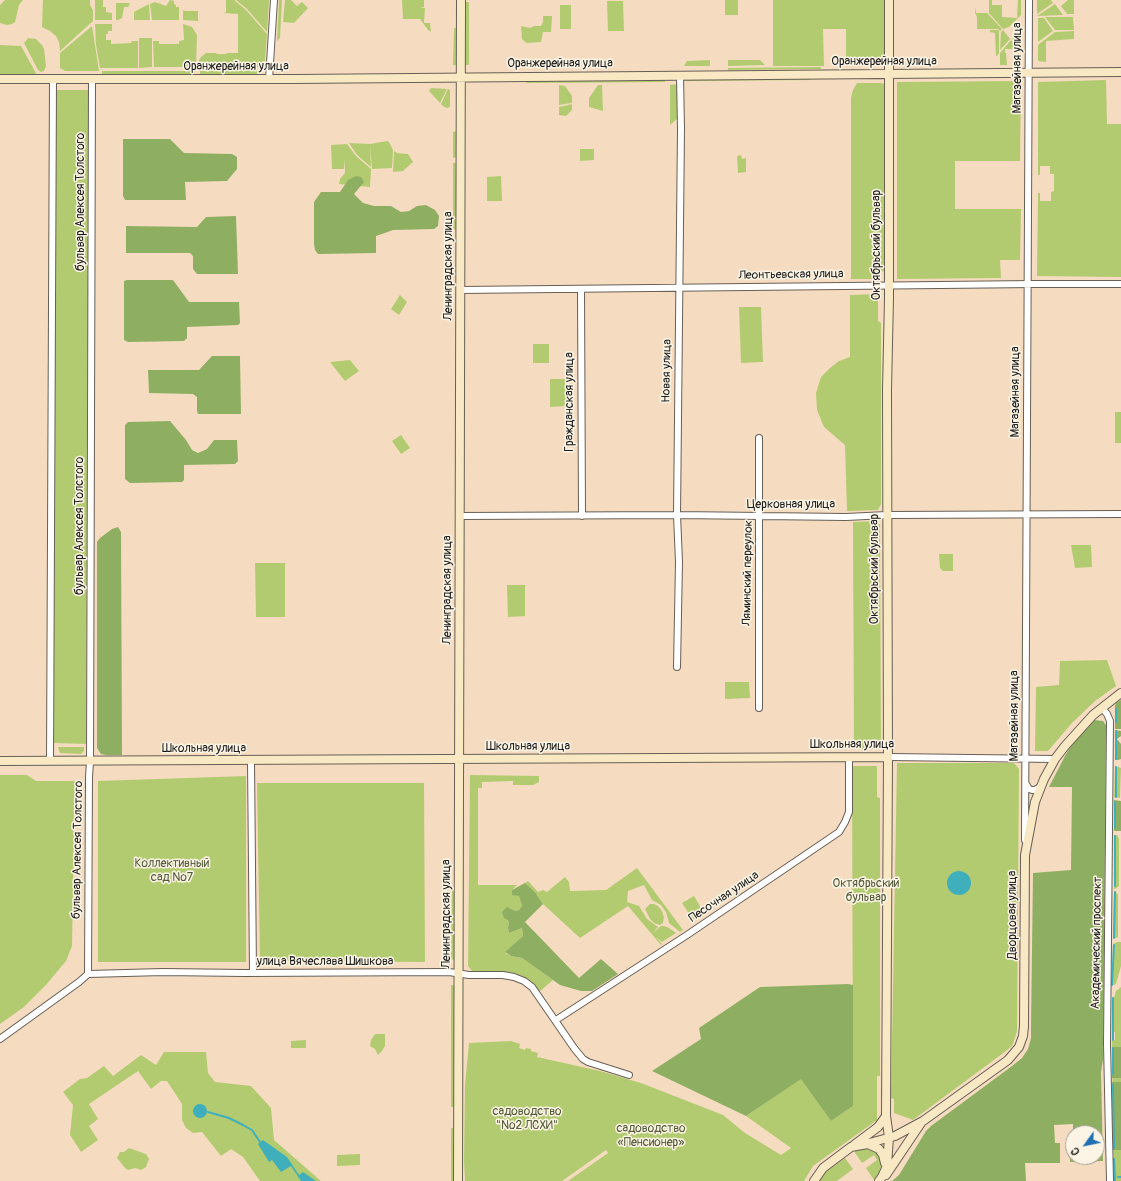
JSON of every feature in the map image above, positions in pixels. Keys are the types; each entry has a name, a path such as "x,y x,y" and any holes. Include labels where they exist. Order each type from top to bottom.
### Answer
{"street":[{"path":"269,79 274,0"},
{"name":"Ленинградская улица","path":"458,1181 461,0"},
{"name":"Октябрьский бульвар","path":"881,1179 888,1160 889,1137 886,1116 889,0"},
{"name":"Магазейная улица","path":"1025,855 1029,0"},
{"name":"Оранжерейная улица","path":"0,79 269,79 1121,72"},
{"name":"Новая улица","path":"677,667 679,562 676,515 680,288 680,75"},
{"path":"50,761 53,79"},
{"name":"бульвар Алексея Толстого","path":"88,974 92,79"},
{"name":"Леонтьевская улица","path":"460,290 1121,284"},
{"name":"Гражданская улица","path":"581,289 582,516"},
{"name":"Ляминский переулок","path":"759,438 759,708"},
{"name":"Церковная улица","path":"460,516 676,515 846,517 887,515 1121,514"},
{"name":"Дворцовая улица","path":"923,1121 1008,1060 1019,1048 1023,1036 1024,1026 1025,855 1030,820 1035,802 1040,787 1055,759 1079,729 1121,693"},
{"name":"Академический проспект","path":"1102,708 1110,721 1107,1044 1110,1181"},
{"name":"Школьная улица","path":"0,761 90,762 849,757 1055,759"},
{"name":"Песочная улица","path":"556,1020 681,939 839,832 849,812 849,757"},
{"path":"251,761 253,973"},
{"path":"1026,784 1029,789 1032,790 1040,787"},
{"name":"улица Вячеслава Шишкова","path":"88,974 163,972 449,972 469,975 503,975 514,977 524,980 536,991 583,1059 629,1075"},
{"path":"0,1039 88,974"},
{"path":"814,1181 823,1168 852,1148 878,1127 886,1116"},
{"path":"852,1148 889,1137 923,1121"},
{"path":"881,1179 923,1121"},
{"path":"862,1144 873,1146 882,1152 885,1161 881,1179"}],"green space":[{"path":"5,0 23,0 19,5 15,22 7,25 0,23 0,5"},
{"path":"43,0 90,0 90,5 93,10 93,21 60,51 59,42 56,36 42,27"},
{"path":"95,0 103,0 103,7 106,7 106,12 112,13 112,20 95,20"},
{"path":"170,0 174,1 176,7 179,7 179,20 152,20 150,4 155,2 166,6"},
{"path":"226,0 234,0 246,10 267,34 265,61 263,61 262,67 199,68 199,60 206,53 238,53 238,14 224,13 226,12"},
{"path":"236,0 269,0 267,32 247,9"},
{"path":"279,0 282,0 280,38 277,41"},
{"path":"285,0 291,0 297,6 302,2 308,8 294,23 283,22"},
{"path":"402,0 424,0 424,7 420,8 425,8 424,23 430,23 431,32 420,19 403,19"},
{"path":"725,0 738,0 738,15 725,15"},
{"path":"773,0 884,0 884,62 880,62 880,65 846,65 846,29 823,29 824,66 773,66"},
{"path":"989,0 992,0 992,5 1002,5 1002,17 1017,18 1018,0 1021,0 1021,15 1009,27 1003,29 989,13"},
{"path":"1037,0 1051,0 1053,3 1037,14"},
{"path":"1068,0 1074,0 1074,14 1067,14 1061,6"},
{"path":"607,1 623,1 624,31 608,31"},
{"path":"466,2 469,2 469,65 465,65"},
{"path":"116,3 130,3 128,7 124,7 122,18 118,20 116,20"},
{"path":"149,4 150,20 134,20 134,12"},
{"path":"1055,4 1063,15 1037,16"},
{"path":"560,5 571,5 571,29 560,29"},
{"path":"975,7 976,13 987,13 1002,29 1000,31 998,29 977,29"},
{"path":"183,10 198,11 198,21 183,20"},
{"path":"543,16 552,16 551,32 543,32 541,42 527,43 524,41 522,39 521,26 530,28 534,26 541,26"},
{"path":"1045,17 1073,17 1074,30 1055,30"},
{"path":"1038,18 1044,18 1053,31 1038,42"},
{"path":"95,24 112,24 112,31 108,31 108,34 106,34 106,40 111,40 111,44 131,43 132,41 138,41 138,68 100,68 96,45"},
{"path":"183,24 192,27 197,35 196,67 154,67 153,41 159,41 159,44 179,44 179,41 184,40"},
{"path":"92,26 99,71 65,71 60,68 60,53"},
{"path":"1021,27 1021,50 1012,39"},
{"path":"454,28 457,28 457,65 453,65"},
{"path":"990,30 999,31 999,53 997,56 995,33 990,32"},
{"path":"1003,30 1010,39 1000,50 1001,32"},
{"path":"1074,31 1074,39 1046,41 1046,62 1038,61 1038,45 1055,32"},
{"path":"28,38 36,39 44,49 46,66 44,71 41,72 38,70 24,43"},
{"path":"139,38 152,38 152,67 139,68"},
{"path":"1011,40 1019,49 1005,49 1007,65 1000,65 1000,53"},
{"path":"0,45 21,46 37,75 0,75"},
{"path":"710,60 710,66 684,66 687,61"},
{"path":"728,60 760,60 765,65 728,66"},
{"path":"821,67 821,69 728,70 728,68"},
{"path":"257,70 257,74 200,74 200,71"},
{"path":"102,71 196,71 193,74 102,75"},
{"path":"665,79 665,82 526,83 526,80"},
{"path":"686,80 811,80 684,81"},
{"path":"1106,80 1107,124 1121,124 1121,277 1037,276 1038,193 1040,193 1040,201 1051,201 1051,192 1054,191 1054,174 1050,174 1050,166 1040,166 1040,175 1038,175 1038,82"},
{"path":"1021,81 1020,161 955,161 955,209 1021,209 1020,260 1000,260 1001,278 897,279 897,82"},
{"path":"857,83 884,84 884,271 880,272 879,279 851,279 851,98"},
{"path":"677,84 679,117 670,125 670,85"},
{"path":"559,85 565,86 572,96 572,103 559,105"},
{"path":"598,85 602,85 603,111 589,107 589,98"},
{"path":"431,88 447,89 440,103 429,91"},
{"path":"448,89 450,90 450,106 448,108 441,104"},
{"path":"56,90 89,90 86,744 53,743"},
{"path":"572,104 572,110 566,116 559,115 559,107"},
{"path":"457,131 457,157 453,158 453,132"},
{"path":"123,139 170,139 184,153 232,154 237,157 237,169 227,181 185,182 186,200 125,200 123,196"},
{"path":"387,141 393,150 392,168 372,169 370,144"},
{"path":"349,143 370,144 371,167 357,155"},
{"path":"347,144 356,156 371,169 370,187 339,184 340,179 345,173 345,159 344,169 332,169 331,145"},
{"path":"580,149 594,149 594,160 580,161"},
{"path":"394,151 397,153 408,154 413,162 403,171 393,172"},
{"path":"741,155 742,159 746,158 746,172 738,173 737,156"},
{"path":"453,163 457,163 457,228 455,230 453,228"},
{"path":"356,176 361,177 364,182 354,194 363,203 374,206 391,206 401,212 409,211 417,206 426,205 435,210 439,216 438,226 434,229 393,230 376,236 376,253 318,254 315,250 314,244 314,202 321,192 340,192 348,180"},
{"path":"501,176 502,201 487,201 487,177"},
{"path":"236,216 238,274 197,274 193,269 193,256 190,253 126,253 126,226 197,227 206,217"},
{"path":"173,280 189,302 239,302 240,323 238,325 187,327 187,338 184,341 128,342 124,340 124,281"},
{"path":"878,294 878,321 881,323 881,504 878,510 847,511 845,445 824,427 817,410 816,393 821,377 839,361 850,357 850,295"},
{"path":"400,295 407,302 399,315 391,309"},
{"path":"739,307 761,307 763,362 741,363"},
{"path":"533,344 549,344 549,363 533,363"},
{"path":"212,356 240,356 241,414 198,414 197,397 193,394 149,393 148,370 199,370"},
{"path":"350,360 359,371 345,381 330,362"},
{"path":"550,379 565,379 566,406 550,407"},
{"path":"1115,412 1121,412 1121,443 1115,443"},
{"path":"170,421 186,440 192,450 198,453 207,449 214,440 237,440 238,461 235,464 184,465 184,480 182,482 130,483 125,479 125,425 128,422"},
{"path":"401,435 410,448 401,454 392,441"},
{"path":"876,521 880,524 881,746 877,749 854,749 853,522"},
{"path":"118,527 121,532 122,755 106,755 101,754 97,748 97,542 112,529"},
{"path":"1071,545 1091,545 1092,567 1075,568"},
{"path":"939,554 953,554 953,571 943,571 940,568"},
{"path":"255,563 285,563 285,617 256,617"},
{"path":"507,585 525,585 525,616 508,617"},
{"path":"1107,660 1116,686 1095,701 1072,723 1048,751 1035,751 1036,687 1059,685 1060,661"},
{"path":"725,682 749,682 750,698 725,699"},
{"path":"1121,700 1121,729 1115,729 1115,706 1116,703"},
{"path":"1094,720 1103,721 1106,725 1103,1060 1101,1072 1102,1125 1054,1125 1055,1143 1060,1143 1060,1163 1025,1163 1026,1181 892,1181 899,1175 926,1131 931,1126 1012,1066 1022,1058 1028,1049 1031,1038 1033,873 1071,870 1072,787 1049,787 1072,744"},
{"path":"1115,730 1121,731 1121,736 1117,739 1121,744 1121,759 1118,760 1115,760"},
{"path":"58,747 84,747 84,751 81,754 60,753"},
{"path":"897,763 1014,763 1019,769 1017,1031 1015,1038 1012,1046 913,1120 894,1113 894,1099 891,1098"},
{"path":"852,766 877,766 877,797 880,798 880,1076 877,1076 877,1120 813,1166 804,1181 568,1181 608,1153 606,1150 562,1181 465,1181 465,1085 469,1043 511,1041 520,1044 519,1048 525,1050 526,1048 531,1049 531,1051 538,1053 537,1057 600,1071 641,1083 723,1115 745,1133 781,1155 791,1148 746,1116 801,1078 831,1121 853,1106"},
{"path":"1115,766 1121,768 1120,798 1114,797"},
{"path":"0,775 27,775 36,781 75,781 72,946 66,961 46,985 24,1007 0,1024"},
{"path":"470,775 539,776 539,782 533,785 513,785 513,781 482,782 482,788 478,788 478,885 517,885 512,890 519,896 522,906 519,910 515,911 508,920 508,928 509,933 522,928 523,936 505,953 522,958 553,980 539,992 524,977 515,973 472,971 468,966"},
{"name":"Коллективный сад №7","path":"246,776 246,962 98,962 98,781"},
{"path":"257,783 424,783 425,962 260,961"},
{"path":"1114,800 1121,801 1121,831 1114,831"},
{"path":"1114,835 1117,835 1119,838 1119,886 1115,889 1114,889"},
{"path":"637,868 683,930 680,932 669,923 666,912 661,905 652,900 644,885 628,891 627,902 639,906 647,919 658,927 653,933 661,926 664,926 676,933 662,942 656,937 662,944 661,945 628,906 580,938 543,904 535,892 525,883 528,881 538,892 543,890 547,892 565,877 569,882 570,891 606,890"},
{"path":"525,883 535,892 543,904 525,922 579,978 601,959 618,974 592,991 581,991 560,985 522,958 511,956 505,952 523,936 522,928 509,933 508,920 504,918 502,912 507,907 515,911 519,910 522,906 519,896 512,895 512,890"},
{"path":"452,888 455,892 454,960 451,959"},
{"path":"1114,892 1118,895 1118,937 1116,938 1113,938"},
{"path":"694,896 704,913 693,920 682,903"},
{"path":"650,904 658,906 662,911 664,917 663,923 660,925 654,923 650,919 645,909"},
{"path":"1121,942 1121,966 1116,984 1112,985 1113,944"},
{"path":"451,985 455,985 454,1107 451,1107"},
{"path":"853,985 853,1106 831,1121 801,1079 746,1116 652,1071 701,1039 699,1028 760,987"},
{"path":"1121,987 1121,1181 1114,1181 1112,1041 1115,1040 1115,1032 1113,1031 1114,998 1116,991"},
{"path":"375,1034 385,1034 385,1046 378,1055 375,1049 370,1046 371,1040"},
{"path":"306,1040 306,1048 291,1048 291,1041"},
{"path":"1112,1047 1121,1047 1121,1078 1112,1078"},
{"path":"164,1052 206,1052 208,1073 215,1082 251,1086 271,1108 274,1140 321,1181 260,1181 243,1157 231,1149 221,1156 202,1132 193,1133 186,1128 182,1120 182,1104 167,1081 161,1081 151,1089 138,1071 89,1104 98,1119 89,1126 98,1140 81,1152 70,1135 73,1105 63,1092 80,1079 87,1078 104,1066 113,1076 141,1055 156,1065"},
{"path":"1112,1082 1121,1082 1121,1150 1113,1150"},
{"path":"451,1128 453,1128 454,1181 451,1181"},
{"path":"129,1148 146,1154 149,1159 146,1167 141,1170 135,1168 128,1170 125,1168 117,1158 120,1152 124,1152"},
{"path":"867,1148 878,1154 882,1164 878,1176 874,1180 866,1168 877,1160 874,1155 862,1163 854,1151"},
{"path":"360,1154 360,1165 337,1166 337,1155"},
{"path":"845,1158 853,1169 837,1181 819,1181 824,1173"}],"water":[{"path":"959,871 967,875 971,883 967,891 959,895 951,891 947,883 951,875"},
{"path":"200,1104 205,1106 207,1111 205,1116 200,1118 195,1116 193,1111 195,1106"},
{"path":"263,1140 287,1157 299,1175 303,1172 316,1181 301,1181 291,1166 281,1172 272,1160 269,1162 258,1144"}],"waterway":[{"path":"1116,709 1116,722"},
{"path":"1116,731 1116,759"},
{"path":"1116,767 1116,797"},
{"path":"1115,802 1115,828"},
{"path":"1115,836 1115,886"},
{"path":"1114,938 1115,892"},
{"path":"1112,985 1114,945"},
{"path":"1113,998 1113,1040"},
{"path":"1113,1048 1113,1074"},
{"path":"1113,1085 1114,1148"},
{"path":"208,1112 229,1118 252,1130 260,1142"},
{"path":"1114,1159 1115,1181"}],"park label":[{"name":"садоводство \"№2 ЛСХИ\"","path":"527,1119"},
{"name":"садоводство «Пенсионер»","path":"651,1136"}]}
